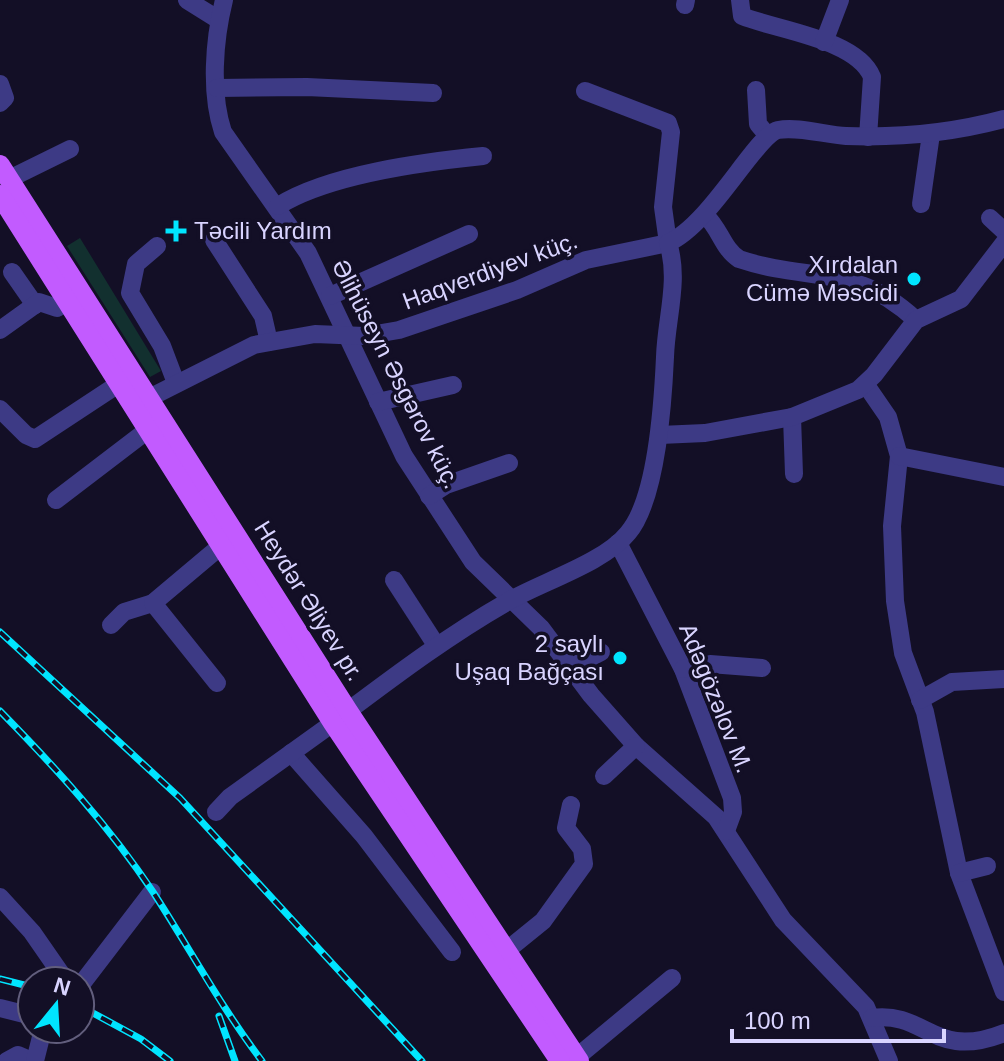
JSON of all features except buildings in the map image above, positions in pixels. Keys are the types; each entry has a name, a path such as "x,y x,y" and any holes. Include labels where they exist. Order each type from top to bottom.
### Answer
{"main road":[{"name":"Heydər Əliyev pr.","path":"4,194 120,383 142,402 149,429 222,545 572,1060"},
{"name":"Heydər Əliyev pr.","path":"4,194 142,402 340,717 506,951 572,1060"}],"street":[{"path":"187,0 219,20"},
{"name":"Əlihüseyn Əsgərov küç.","path":"224,0 219,20 217,88 223,132 278,206 330,296 378,402 429,496 473,562 541,628 570,668 636,746 700,801 726,831 783,920 857,996 872,1018 889,1061"},
{"path":"740,0 742,16 824,42 869,68 872,77 868,137"},
{"path":"824,42 840,0"},
{"path":"0,84 5,98 0,103"},
{"path":"217,88 307,87 433,93"},
{"path":"756,90 758,124 768,136"},
{"path":"216,812 230,797 436,645 510,600 618,543 635,522 660,435 673,269 663,207 671,132 668,123 585,91"},
{"path":"668,243 694,229 768,136 785,130 868,137 931,134 1004,119"},
{"path":"921,204 931,134"},
{"path":"4,194 70,149"},
{"path":"278,206 304,192 401,167 483,156"},
{"path":"706,216 720,231 729,252 739,259 856,281 894,300 916,320"},
{"path":"990,218 1004,231"},
{"path":"330,296 469,234"},
{"path":"214,240 263,316 269,342"},
{"name":"Haqverdiyev küç.","path":"142,402 241,351 269,342 315,334 346,336 399,330 517,290 586,260 668,243"},
{"path":"660,435 705,433 792,417 843,398 866,385 916,320 961,299 1004,243"},
{"path":"157,246 136,264 130,293 162,346 176,383"},
{"path":"12,272 35,305"},
{"path":"0,330 35,305 45,301 57,308 69,301"},
{"path":"0,409 26,435 35,439 120,383"},
{"path":"378,402 453,385"},
{"path":"866,385 888,417 899,456 892,526 895,601 903,653 920,700 959,873 1000,966 1004,992"},
{"path":"792,417 794,474"},
{"path":"56,500 149,429"},
{"path":"899,456 1004,477"},
{"path":"429,496 446,485 509,463"},
{"name":"Adəgözəlov M.","path":"618,543 683,669 732,798 733,812 726,831"},
{"path":"111,625 124,612 153,603 222,545"},
{"path":"394,580 436,645"},
{"path":"153,603 217,683"},
{"path":"570,668 601,652"},
{"path":"683,669 710,664 762,668"},
{"path":"920,700 952,682 1004,679"},
{"path":"604,776 636,746"},
{"path":"291,753 364,836 452,952"},
{"path":"506,951 543,921 584,864 582,849 566,828 571,805"},
{"path":"959,873 987,866"},
{"path":"96,965 152,892"},
{"path":"0,897 32,932 55,965"},
{"path":"572,1060 672,978"},
{"path":"872,1018 894,1019 949,1046 974,1045 1004,1033"},
{"path":"7,1061 18,1055 34,1061"}],"green space":[{"path":"80,238 161,371 150,377 67,246"}],"railway":[{"path":"0,632 180,798 422,1061"},
{"path":"0,711 61,775 118,844 153,892 219,999 262,1061"},
{"path":"0,979 16,983"},
{"path":"96,1015 141,1039 170,1061"},
{"path":"219,1016 235,1061"}],"place":[{"name":"Təcili Yardım","path":"176,231"},
{"name":"Xırdalan Cümə Məscidi","path":"914,279"},
{"name":"2 saylı Uşaq Bağçası","path":"620,658"}]}
